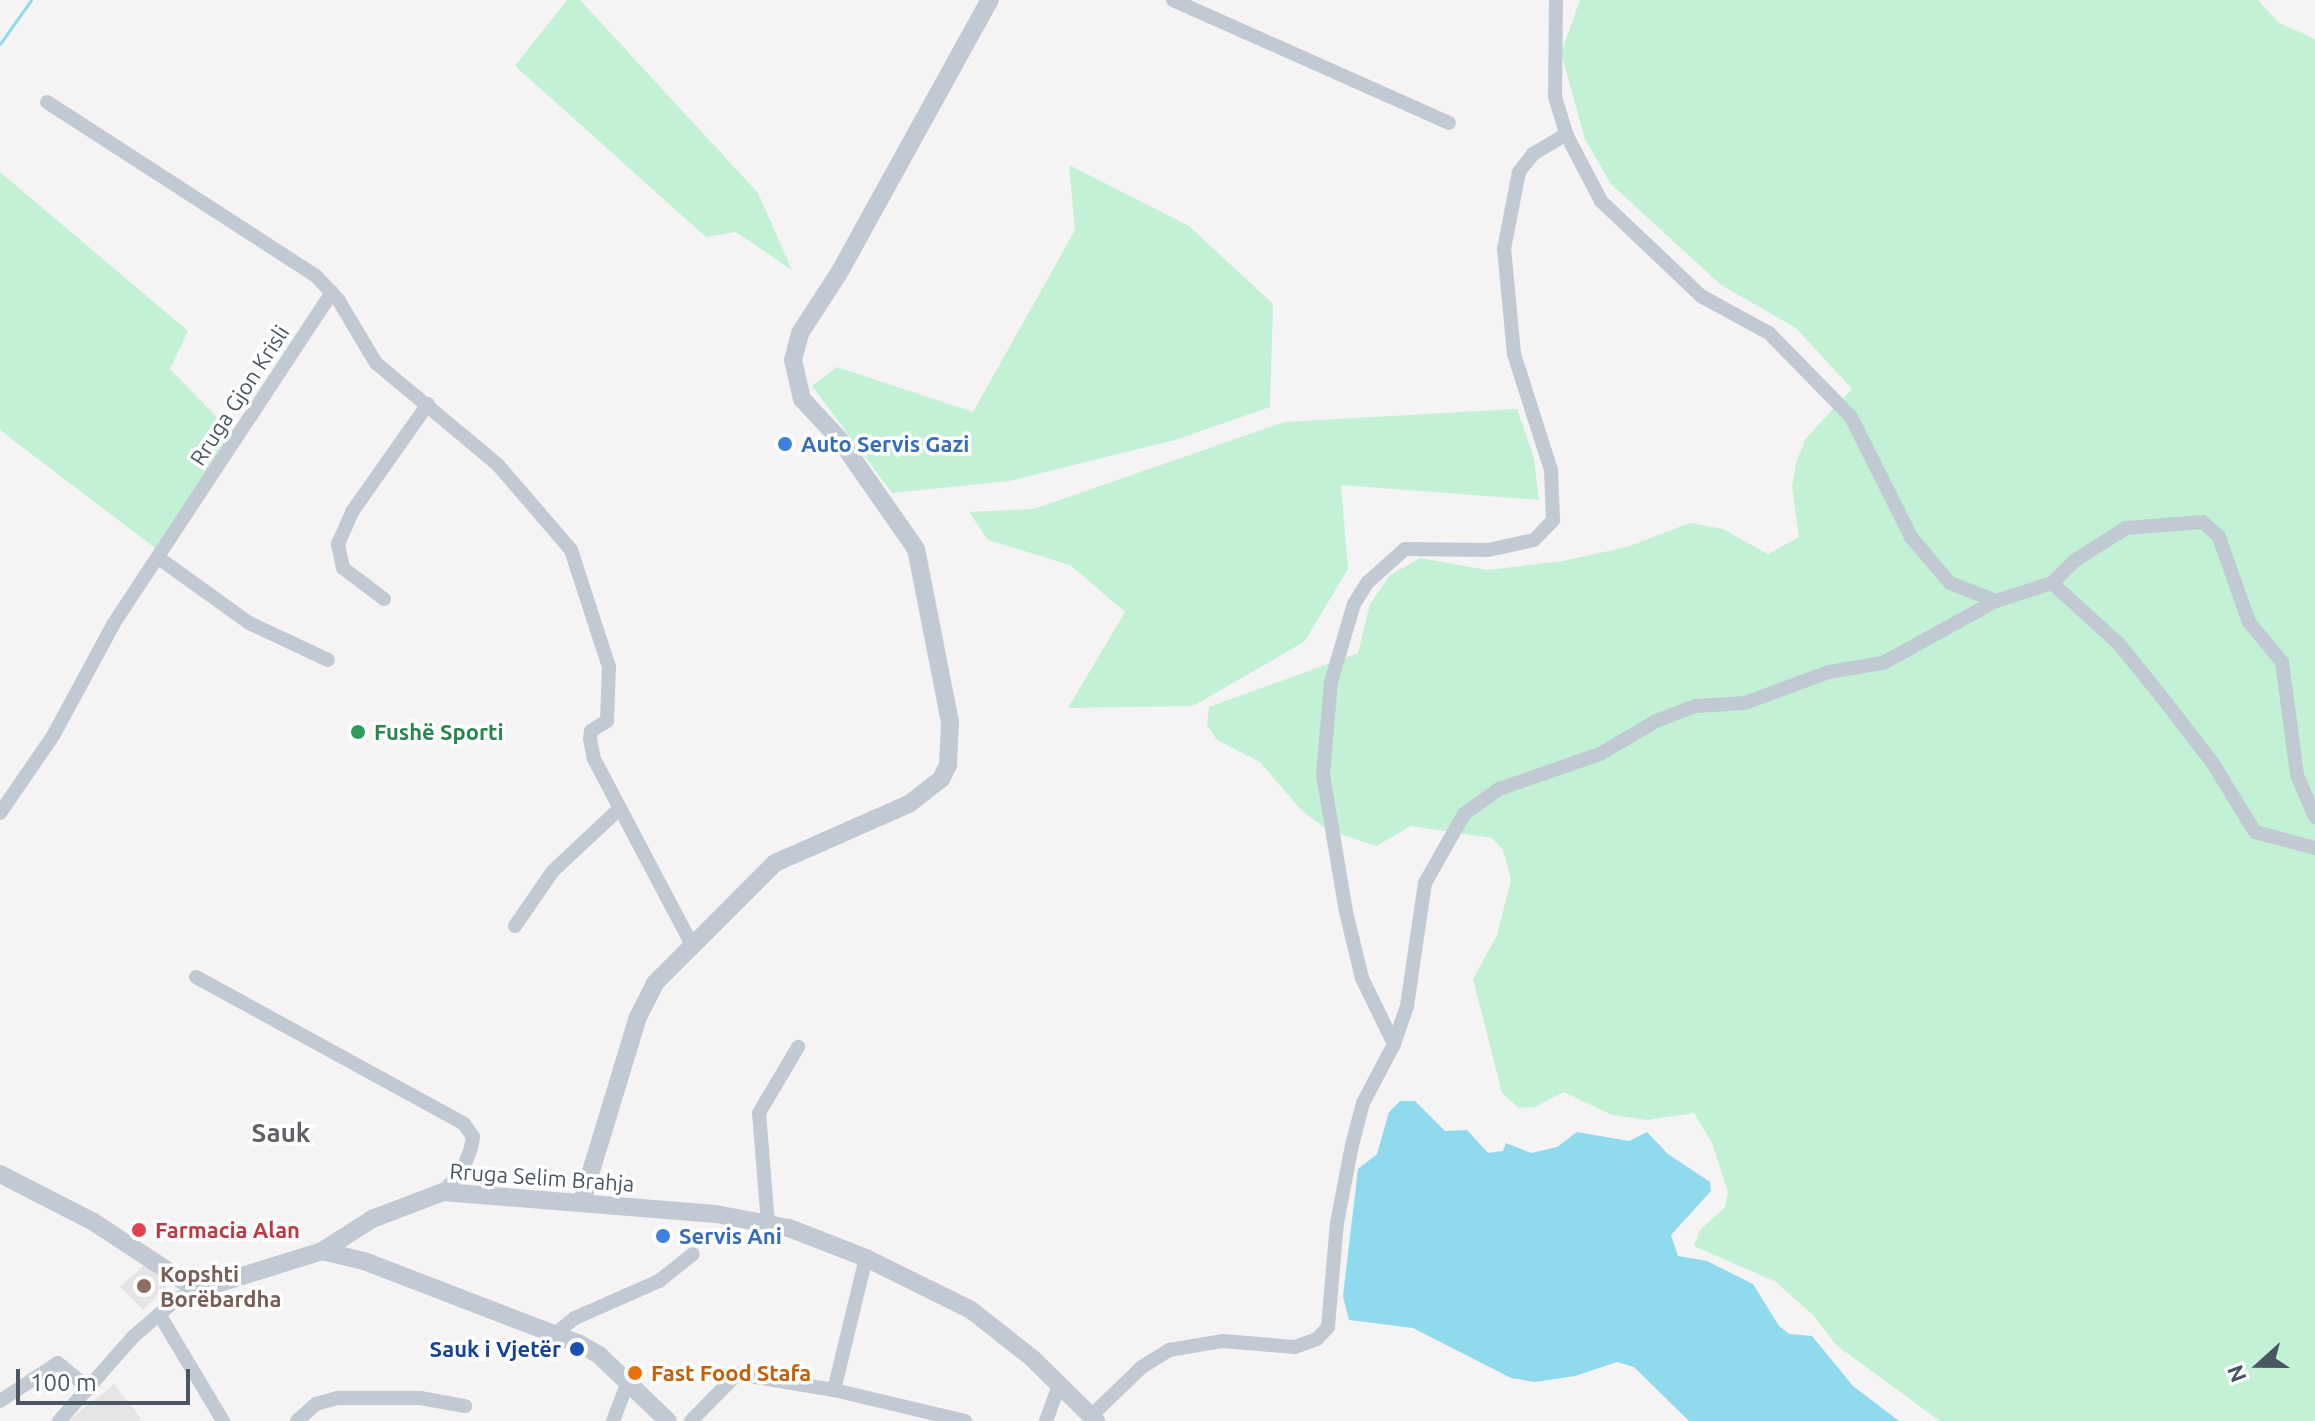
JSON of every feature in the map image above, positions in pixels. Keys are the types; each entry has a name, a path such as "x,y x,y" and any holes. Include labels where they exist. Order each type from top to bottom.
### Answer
{"street":[{"path":"582,1201 643,1002 692,945 775,863 909,804 941,779 948,765 950,722 916,549 890,507 832,429 802,399 794,376 794,348 990,0"},
{"path":"1173,0 1449,123"},
{"path":"1556,0 1555,97 1566,134 1614,217 1701,296 1769,333 1851,417 1925,557 1950,583 1996,601"},
{"path":"47,102 309,271 332,293 376,363 498,465 571,550 604,640 607,721 591,731 590,739 618,810 692,945"},
{"path":"1394,1044 1362,978 1346,912 1323,775 1331,682 1354,604 1367,583 1405,549 1488,550 1534,540 1547,533 1553,520 1551,470 1514,354 1504,249 1519,172 1550,141 1566,134"},
{"name":"Rruga Gjon Krisli","path":"0,813 53,736 114,623 160,559 332,293"},
{"path":"384,599 343,568 338,544 352,512 428,404"},
{"path":"1086,1416 1142,1367 1169,1350 1223,1341 1295,1347 1317,1339 1328,1327 1337,1223 1352,1145 1363,1103 1394,1044 1413,977 1425,883 1464,814 1499,789 1600,754 1656,721 1695,706 1745,703 1829,672 1883,663 1996,601 2052,583 2074,561 2126,528 2207,525 2230,560 2249,622 2282,662 2297,775 2315,817"},
{"path":"160,559 249,623 328,660"},
{"path":"2052,583 2118,643 2212,762 2255,832 2315,848"},
{"path":"0,783 15,792"},
{"path":"515,926 553,871 618,810"},
{"path":"196,977 464,1124 473,1137 471,1148 462,1171 443,1192"},
{"path":"768,1224 759,1113 798,1047"},
{"path":"0,1174 92,1221 197,1290 159,1314 59,1421"},
{"name":"Rruga Selim Brahja","path":"197,1290 322,1251 372,1219 443,1192 582,1201 768,1224 866,1258 971,1310 1059,1385 1086,1416"},
{"path":"322,1251 364,1261 555,1334 599,1355 668,1421"},
{"path":"555,1334 575,1318 659,1281 693,1254"},
{"path":"834,1390 866,1258"},
{"path":"159,1314 217,1420"},
{"path":"0,1401 58,1363 89,1389"},
{"path":"691,1421 737,1374 834,1390 965,1421"},
{"path":"613,1421 628,1382"},
{"path":"1046,1421 1059,1385"},
{"path":"297,1421 316,1404 337,1398 420,1398 465,1406"}],"shaded area":[{"name":"Kopshti Borëbardha","path":"145,1264 168,1285 143,1310 120,1287"},
{"path":"114,1384 143,1421 68,1421"}],"green space":[{"path":"567,0 580,0 758,193 792,270 736,232 706,237 515,66"},
{"path":"1580,0 2258,0 2279,23 2315,39 2315,1421 1940,1421 1836,1345 1814,1316 1776,1282 1694,1246 1700,1230 1725,1207 1728,1192 1712,1143 1694,1113 1647,1120 1612,1115 1564,1092 1535,1107 1519,1108 1502,1093 1473,979 1497,935 1511,880 1503,850 1492,838 1411,826 1376,846 1328,830 1302,811 1260,762 1217,740 1207,725 1209,707 1358,653 1370,604 1390,575 1420,558 1487,570 1563,561 1627,547 1690,523 1723,529 1768,554 1799,537 1792,487 1796,462 1806,438 1852,389 1796,328 1721,285 1611,184 1585,139 1561,53"},
{"path":"1069,165 1189,226 1273,304 1270,407 1175,440 1009,481 892,493 812,386 837,367 973,412 1075,230"},
{"path":"0,172 188,331 170,369 232,433 155,548 0,430"},
{"path":"1517,409 1534,458 1539,500 1341,485 1348,569 1304,642 1193,706 1068,708 1125,612 1070,565 988,540 969,512 1034,509 1284,422"}],"water":[{"path":"1400,1101 1415,1101 1445,1131 1467,1130 1488,1153 1503,1151 1506,1143 1531,1153 1557,1147 1577,1132 1629,1141 1647,1132 1668,1154 1710,1182 1711,1191 1671,1235 1678,1256 1707,1261 1753,1284 1779,1326 1789,1334 1812,1336 1853,1386 1899,1421 1689,1421 1634,1367 1617,1362 1575,1376 1535,1382 1511,1378 1413,1328 1349,1320 1343,1296 1358,1169 1377,1154 1389,1112"}],"waterway":[{"path":"0,44 31,0"}],"place":[{"name":"Auto Servis Gazi","path":"785,444"},
{"name":"Fushë Sporti","path":"358,732"},
{"name":"Farmacia Alan","path":"139,1230"},
{"name":"Servis Ani","path":"663,1236"},
{"name":"Kopshti Borëbardha","path":"144,1286"},
{"name":"Sauk i Vjetër","path":"577,1349"},
{"name":"Fast Food Stafa","path":"635,1373"}],"district":[{"name":"Sauk","path":"281,1133"}]}
